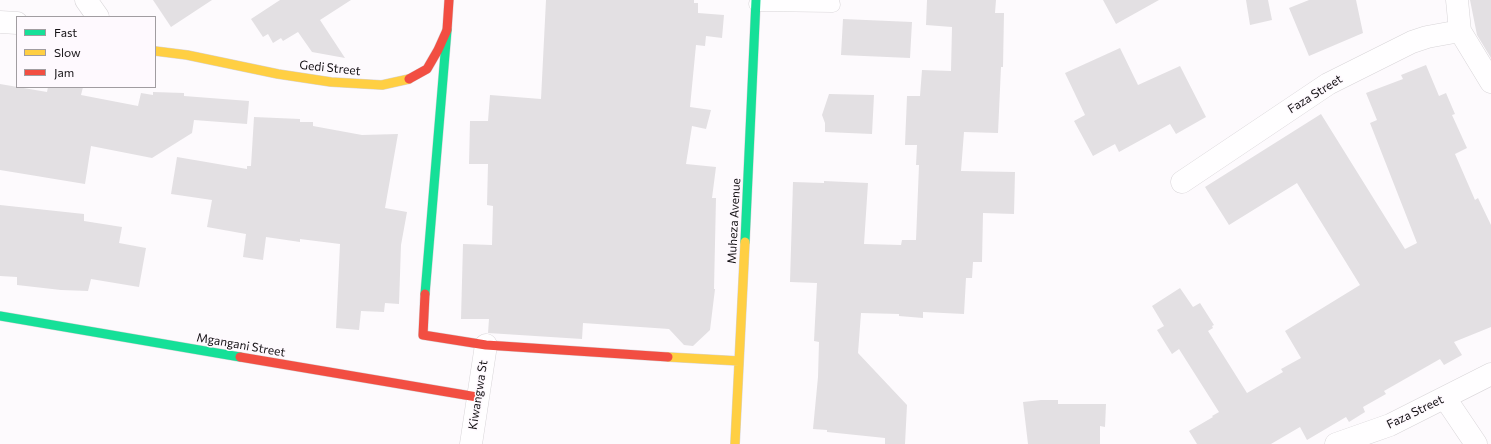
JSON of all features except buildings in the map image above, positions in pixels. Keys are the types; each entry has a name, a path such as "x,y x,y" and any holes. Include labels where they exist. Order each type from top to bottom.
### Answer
{"street":[{"path":"86,0 97,16"},
{"name":"Gedi Street","path":"156,51 187,55 278,74 323,81 382,85 410,79 427,69 447,30 449,0"},
{"path":"1457,0 1460,31 1491,82"},
{"name":"Muheza Avenue","path":"735,444 756,2"},
{"path":"0,22 16,23"},
{"path":"447,30 425,284 424,335 486,345 739,361"},
{"name":"Faza Street","path":"1182,182 1328,84 1412,42 1427,37 1460,31"},
{"name":"Mgangani Street","path":"0,316 477,398"},
{"name":"Kiwangwa St","path":"471,444 486,345"},
{"name":"Faza Street","path":"1336,444 1390,425 1491,374"},
{"path":"1444,398 1476,444"}],"lane":[{"path":"756,2 833,5 832,0"}],"traffic: fast":[{"path":"745,242 756,0"},
{"path":"425,294 447,30"},
{"path":"0,316 240,357"}],"traffic: slow":[{"path":"156,51 187,55 278,74 331,82 382,85 409,79"},
{"path":"735,444 745,242"},
{"path":"668,357 739,361"}],"traffic: jam":[{"path":"409,79 427,69 438,50 447,30 449,0"},
{"path":"425,294 423,335 486,345 668,357"},
{"path":"240,357 477,397"}]}
